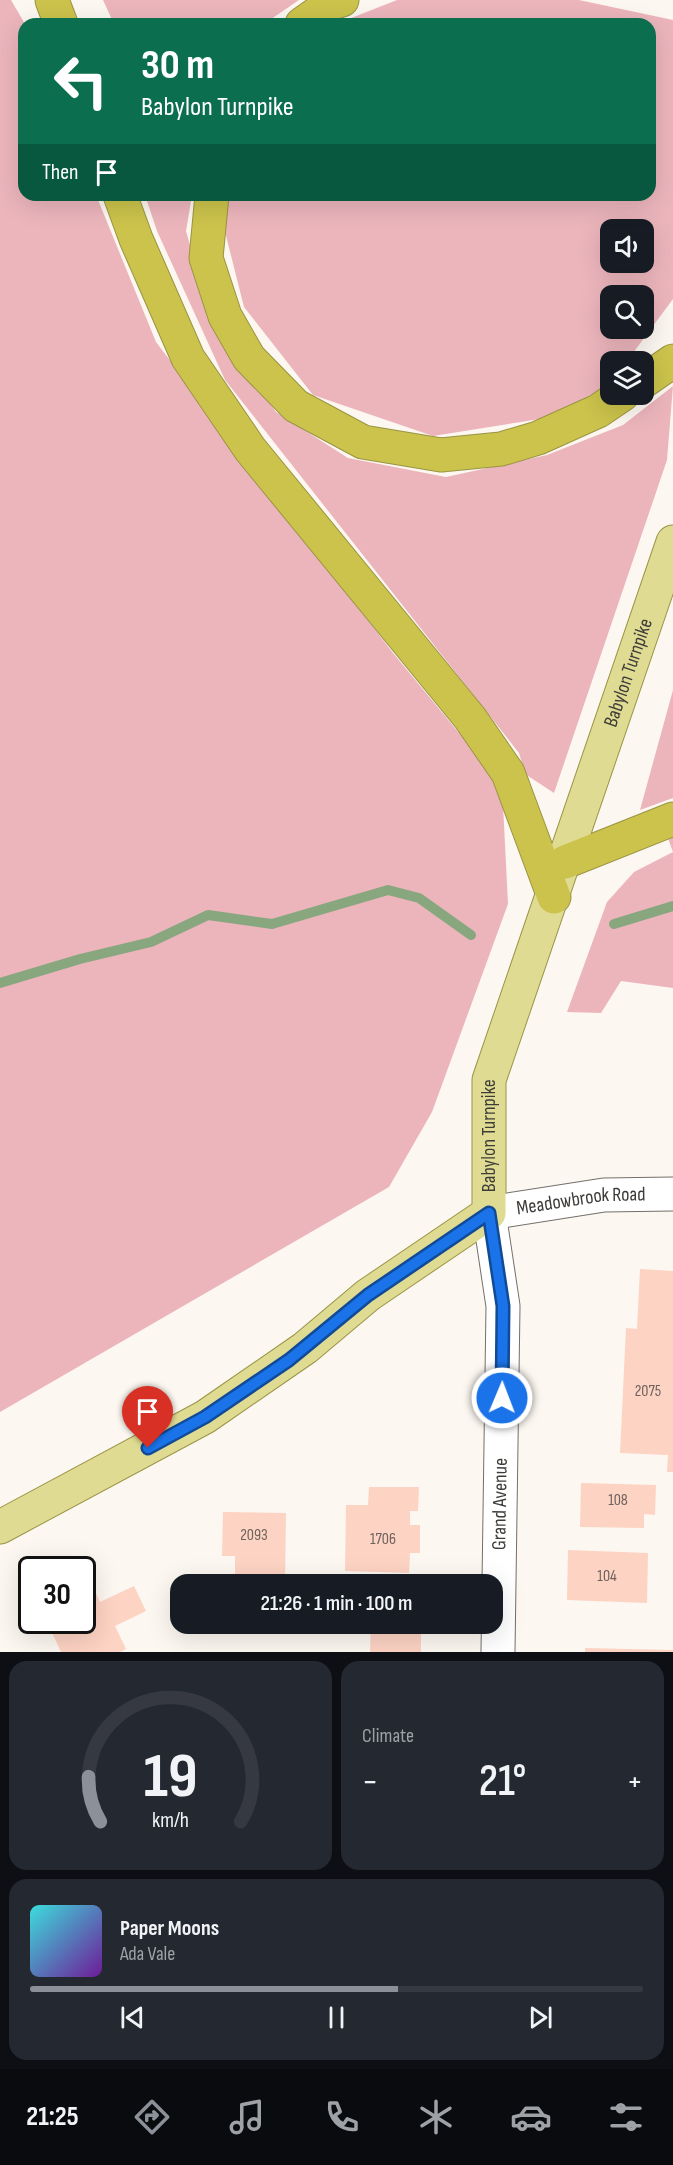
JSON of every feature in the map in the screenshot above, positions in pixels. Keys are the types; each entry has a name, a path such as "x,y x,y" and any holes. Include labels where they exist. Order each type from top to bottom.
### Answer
{"highway":[{"path":"52,0 59,18"},
{"path":"311,18 332,3 342,0"},
{"path":"122,201 136,239 188,358 250,449 470,718 507,773 554,897"},
{"path":"211,201 206,258 225,316 249,358 296,406 363,442 441,455 501,449 538,438 607,405"},
{"path":"654,374 673,361"},
{"path":"565,862 673,819"}],"main road":[{"name":"Babylon Turnpike","path":"0,1527 205,1417 305,1348 368,1295 489,1213 489,1080 554,897 673,542"}],"street":[{"name":"Meadowbrook Road","path":"489,1213 604,1195 673,1194"},
{"name":"Grand Avenue","path":"489,1213 503,1306 498,1652"}],"shaded area":[{"path":"0,0 11,0 22,18 18,18 18,201 98,201 156,342 393,653 507,791 503,805 508,904 432,1112 389,1187 0,1412"},
{"path":"103,0 299,0 273,18 111,18"},
{"path":"397,0 579,0 673,20 673,299 654,325 654,285 600,285 600,339 643,339 634,351 600,351 600,390 546,418 433,436 313,395 244,307 219,208 221,201 656,201 656,18 351,18"},
{"path":"147,201 191,201 186,231 211,320 276,412 348,458 446,477 547,455 623,425 649,405 654,405 654,401 673,386 667,460 554,793 525,774 519,753 225,380 157,231"},
{"path":"673,690 673,798 640,810"},
{"path":"673,836 673,852 668,838"},
{"path":"673,852 673,988 621,981 601,1013 567,1012 607,902 634,872"}],"building":[{"path":"640,1269 673,1271 673,1472 667,1472 668,1455 620,1453 626,1328 637,1329"},
{"path":"581,1483 656,1485 655,1515 644,1514 644,1528 580,1527"},
{"path":"369,1487 419,1487 418,1511 410,1511 410,1525 420,1525 420,1553 410,1553 409,1573 345,1571 346,1505 368,1505"},
{"path":"223,1512 286,1513 285,1574 235,1574 235,1556 222,1556"},
{"path":"568,1550 648,1553 647,1603 567,1600"},
{"path":"134,1586 146,1611 115,1626 126,1649 120,1652 61,1652 53,1634 96,1634 96,1593 100,1602"},
{"path":"371,1634 421,1634 421,1652 370,1652"},
{"path":"585,1648 673,1650 673,1652 585,1652"}],"waterway":[{"path":"0,983 80,959 151,942 208,915 272,924 388,890 419,898 471,935"},
{"path":"614,924 673,906"}],"route":[{"path":"148,1448 205,1417 289,1360 368,1295 489,1213 503,1306 502,1398"}]}
